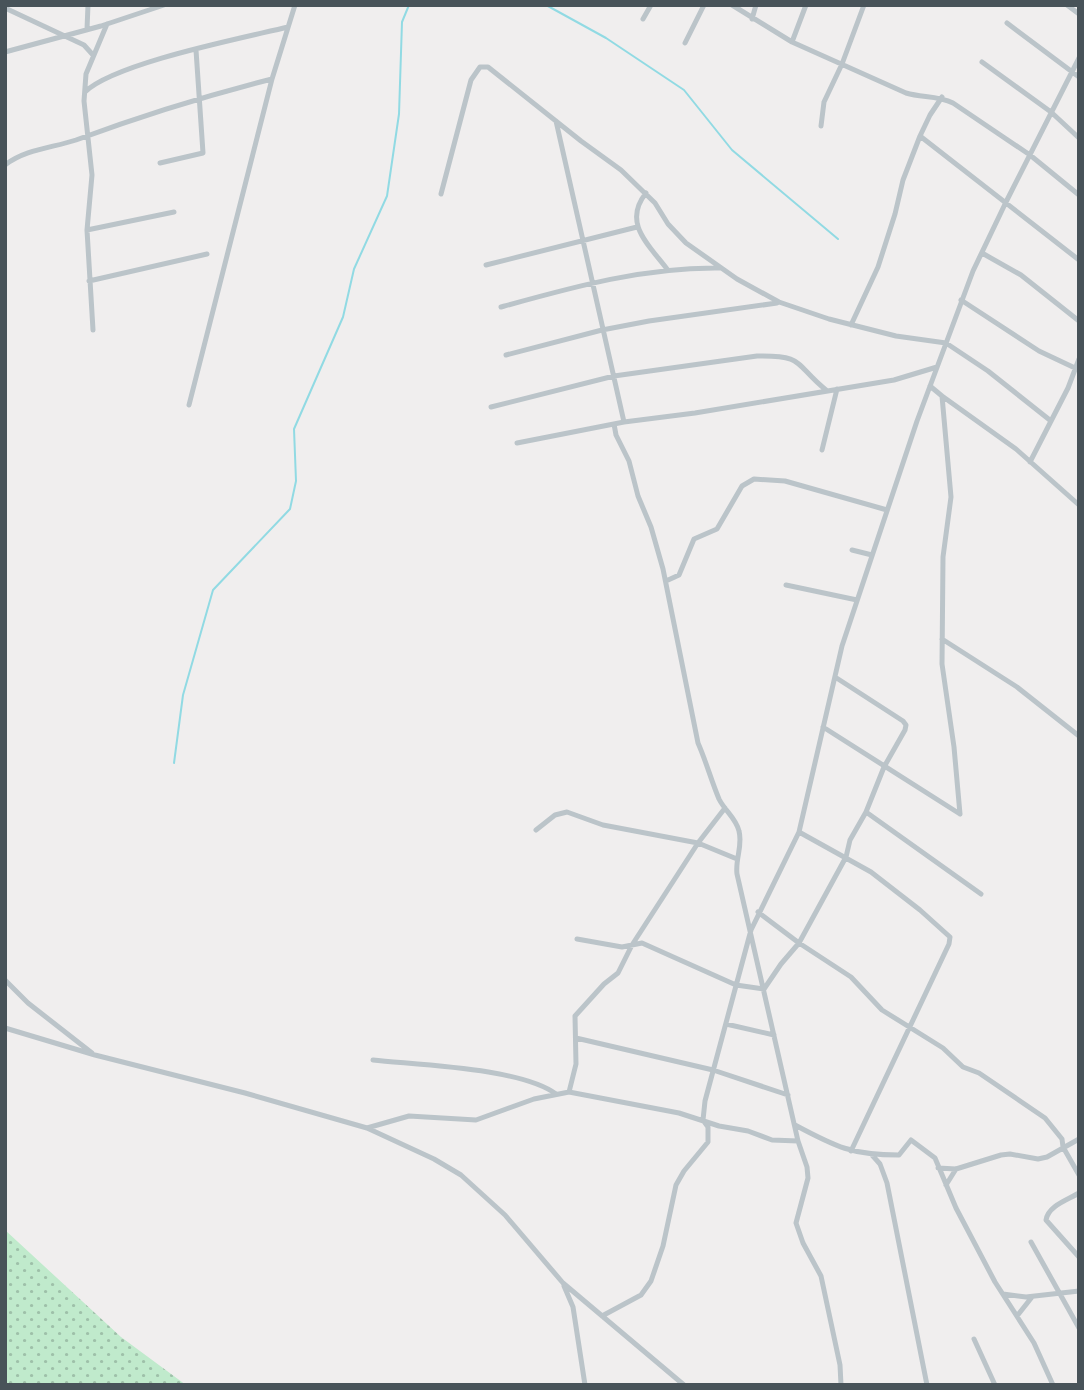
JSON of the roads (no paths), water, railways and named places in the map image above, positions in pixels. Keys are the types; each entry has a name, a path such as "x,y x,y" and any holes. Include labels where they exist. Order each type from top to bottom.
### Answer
{"street":[{"path":"87,29 88,5"},
{"path":"141,5 143,13"},
{"path":"5,52 164,5"},
{"path":"189,405 272,79 295,5"},
{"path":"643,19 650,5"},
{"path":"685,43 704,5"},
{"path":"732,5 792,42 906,93 942,97 1030,155 1079,195"},
{"path":"752,19 756,5"},
{"path":"792,42 806,5"},
{"path":"821,126 824,102 842,64 864,5"},
{"path":"1067,5 1079,14"},
{"path":"5,8 84,45 93,55"},
{"path":"1007,23 1079,77"},
{"path":"93,330 87,230 92,186 85,92 86,74 107,24"},
{"path":"85,92 98,81 142,65 288,27"},
{"path":"160,163 203,153 196,50"},
{"path":"602,1316 641,1295 651,1281 663,1246 676,1185 708,1142 708,1127 703,1120 713,1070 751,930 799,832 842,646 887,510 961,300 1006,202 1079,58"},
{"path":"982,62 1051,112 1079,138"},
{"path":"440,194 471,80 480,67 488,67 621,170 646,193 686,243 720,268 779,302 851,325 896,336 946,343 988,371 1051,421"},
{"path":"5,165 35,150 74,141 198,98 272,79"},
{"path":"851,325 889,236 903,180 920,136 942,97"},
{"path":"555,121 624,422"},
{"path":"920,136 1079,260"},
{"path":"646,193 637,213 636,227 667,269"},
{"path":"87,230 174,212"},
{"path":"486,265 636,227"},
{"path":"982,253 1021,275 1079,321"},
{"path":"89,281 207,254"},
{"path":"501,307 633,274 667,269 720,268"},
{"path":"961,300 1039,351 1075,368"},
{"path":"506,355 602,330 779,302"},
{"path":"491,407 614,376 696,363 776,356 797,361 827,390"},
{"path":"1030,463 1079,359"},
{"path":"517,443 624,422 695,413 910,377 937,367"},
{"path":"930,386 1016,449 1079,505"},
{"path":"822,450 837,389"},
{"path":"822,727 960,814 942,664 943,557 951,497 942,396"},
{"path":"614,424 651,527 666,581 698,743 725,808 739,830 737,874 794,1125 807,1167 808,1178 796,1223 803,1243 821,1276 840,1365 841,1385"},
{"path":"666,581 679,575 694,539 716,529 742,486 754,479 785,481 887,510"},
{"path":"852,550 872,555"},
{"path":"786,585 857,600"},
{"path":"942,639 1017,687 1079,736"},
{"path":"764,989 799,943 846,857 850,840 906,725 891,712 835,677"},
{"path":"569,1093 576,1064 573,1024 575,1016 618,973 632,946 698,843 725,808"},
{"path":"866,811 981,894"},
{"path":"536,830 555,815 567,812 603,825 698,843 737,859"},
{"path":"799,832 846,857 901,895 950,937 850,1151"},
{"path":"758,912 851,977 882,1010 943,1048 963,1068 979,1073 1045,1118 1062,1139 1063,1147 1079,1175"},
{"path":"577,939 622,947 647,945 736,985 764,989"},
{"path":"5,980 28,1003 95,1055"},
{"path":"726,1024 774,1035"},
{"path":"5,1028 367,1128 434,1159 461,1175 505,1215 563,1283 684,1385"},
{"path":"576,1038 713,1070 788,1095"},
{"path":"373,1060 500,1074 543,1085 556,1094"},
{"path":"367,1128 409,1116 476,1120 516,1104 569,1093 638,1104 748,1131 772,1140 798,1141"},
{"path":"794,1125 834,1146 850,1151 872,1155 899,1155 911,1140 932,1153 956,1208 1003,1294 1034,1343 1053,1385"},
{"path":"938,1168 956,1169 1001,1155 1038,1159 1047,1157 1079,1139"},
{"path":"872,1155 880,1164 887,1183 927,1385"},
{"path":"946,1185 956,1169"},
{"path":"1079,1194 1051,1209 1046,1216 1048,1225 1079,1256"},
{"path":"1031,1242 1079,1328"},
{"path":"563,1283 573,1307 585,1385"},
{"path":"1003,1294 1032,1297 1079,1291"},
{"path":"1017,1316 1032,1297"},
{"path":"974,1339 995,1385"}],"waterway":[{"path":"174,763 183,695 213,590 290,509 296,481 294,429 343,317 354,269 387,196 399,114 402,22 409,5"},
{"path":"546,5 606,38 684,90 732,150 838,239"}]}
